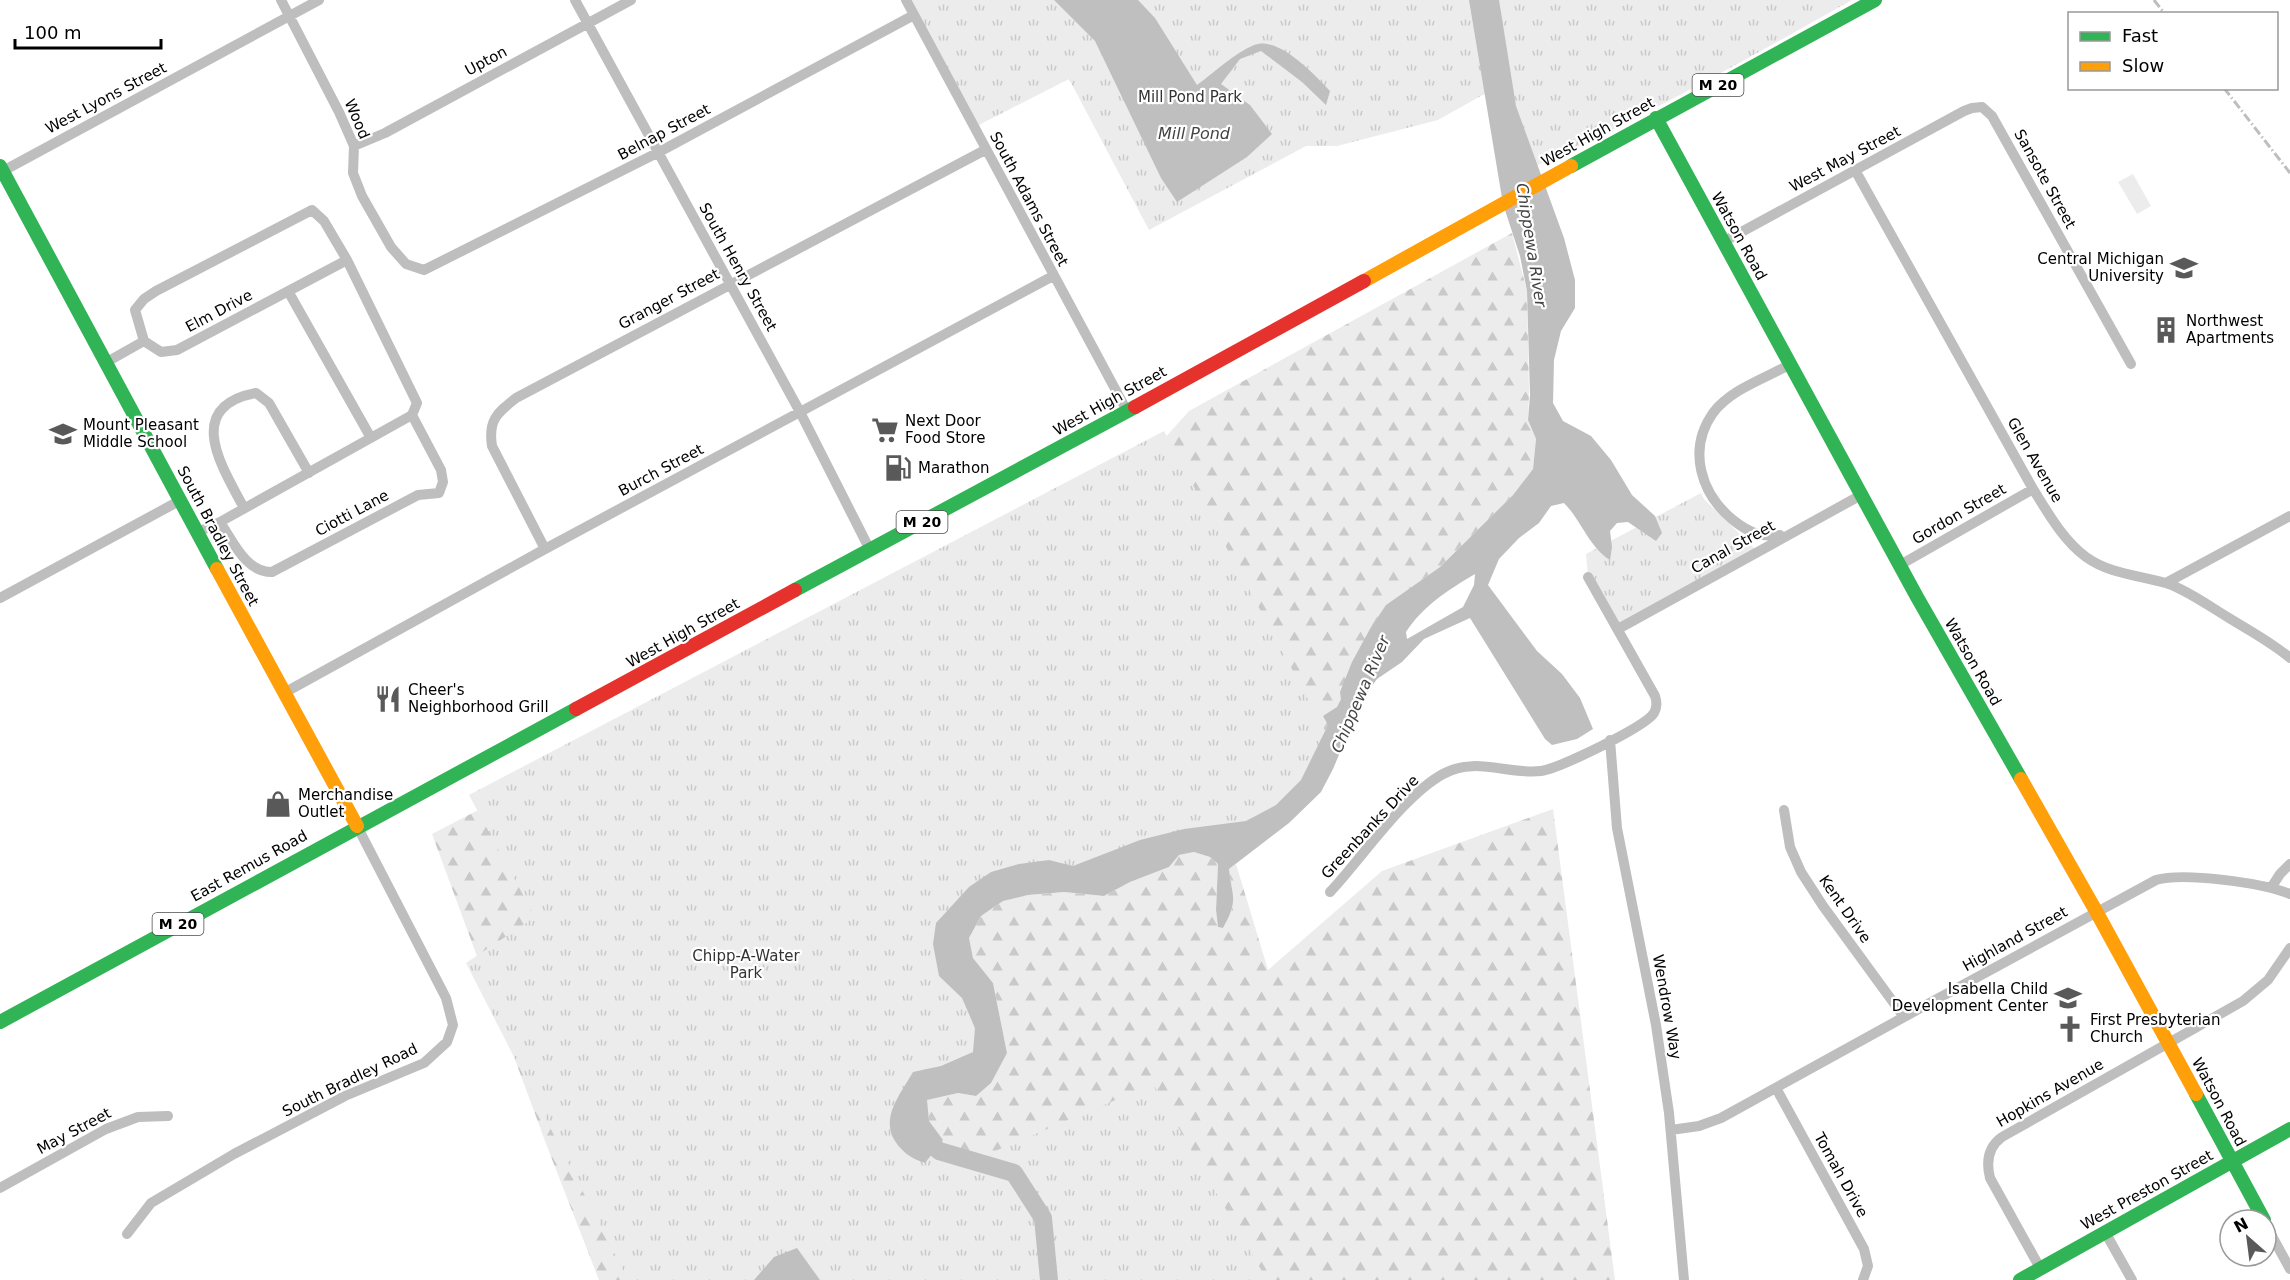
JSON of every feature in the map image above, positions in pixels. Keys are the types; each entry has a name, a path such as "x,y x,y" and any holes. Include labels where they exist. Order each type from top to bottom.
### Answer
{"street":[{"name":"Wood","path":"281,0 354,146 353,173 362,196 391,247 406,264 424,270"},
{"name":"West Lyons Street","path":"1,169 319,0"},
{"name":"South Henry Street","path":"575,0 800,412 870,550"},
{"name":"Upton","path":"354,146 385,133 631,0"},
{"name":"South Adams Street","path":"906,0 1127,411"},
{"name":"West High Street","path":"357,826 617,688 1127,411 1656,118 1875,0"},
{"name":"Belnap Street","path":"424,270 659,152 914,15"},
{"name":"West May Street","path":"1723,242 1964,111 1982,107"},
{"name":"Sansote Street","path":"1982,107 1992,116 2131,364"},
{"name":"Watson Road","path":"1656,118 1900,565 2096,911 2257,1208"},
{"name":"Granger Street","path":"545,549 492,446 490,432 497,413 516,398 985,150"},
{"name":"South Bradley Street","path":"1,169 357,826"},
{"name":"Glen Avenue","path":"1854,170 2033,489 2059,529 2085,556 2115,571 2166,583 2195,596 2290,658"},
{"path":"105,363 144,341 135,309 144,299 312,210 324,221 347,260 417,403 412,415 198,532"},
{"name":"Elm Drive","path":"144,341 160,352 177,350 347,260"},
{"name":"Burch Street","path":"284,693 545,549 1053,276"},
{"path":"288,291 371,438"},
{"path":"1789,533 1772,536 1751,532 1721,509 1704,482 1700,454 1705,426 1718,407 1736,393 1791,364"},
{"path":"244,508 222,466 214,440 219,413 228,402 239,396 256,393 269,403 309,472"},
{"name":"Ciotti Lane","path":"220,522 251,566 261,572 272,572 418,495 439,493 443,482 441,470 412,415"},
{"name":"Gordon Street","path":"1900,565 2033,489"},
{"name":"Canal Street","path":"1618,629 1863,494"},
{"path":"0,598 181,500"},
{"path":"2166,583 2290,516"},
{"name":"Greenbanks Drive","path":"1330,892 1408,803 1442,775 1462,767 1479,765 1524,772 1547,770 1569,762 1610,740 1649,718 1654,712 1657,705 1652,690 1588,577"},
{"name":"Wendrow Way","path":"1610,740 1615,817 1658,1033 1671,1130 1684,1280"},
{"name":"Kent Drive","path":"1784,810 1790,847 1800,872 1904,1017"},
{"name":"East Remus Road","path":"0,1022 357,826"},
{"name":"South Bradley Road","path":"127,1234 151,1203 234,1154 345,1096 424,1063 447,1042 453,1025 446,998 357,826"},
{"path":"2271,888 2290,864"},
{"name":"Highland Street","path":"1671,1130 1715,1121 2156,880 2189,876 2271,888 2290,894"},
{"name":"Hopkins Avenue","path":"2040,1268 1990,1178 1988,1162 1991,1150 2002,1137 2251,995 2273,973 2290,948"},
{"name":"Tomah Drive","path":"1776,1088 1864,1249 1868,1266 1863,1279"},
{"name":"May Street","path":"0,1188 116,1125 138,1117 168,1116"},
{"name":"West Preston Street","path":"2020,1280 2290,1129"},
{"path":"2105,1232 2132,1280"},
{"path":"2278,1247 2290,1269"}],"green space":[{"name":"Mill Pond Park","path":"906,0 1852,0 1647,112 1520,173 1504,83 1438,120 1337,146 1306,146 1149,230 1069,79 973,128"},
{"path":"2133,174 2151,206 2137,214 2118,182"},
{"path":"1512,233 1527,291 1528,420 1536,439 1533,469 1513,495 1440,567 1386,605 1371,627 1341,699 1337,707 1329,714 1329,725 1322,735 1120,488 1189,411"},
{"name":"Chipp-A-Water Park","path":"1164,431 1337,753 1294,814 985,891 960,943 994,1034 911,1104 915,1128 939,1151 974,1160 1153,1084 1267,1280 628,1280 466,963 535,917 469,795"},
{"path":"1701,493 1704,499 1757,551 1618,629 1588,577 1586,554"},
{"path":"638,727 913,1072 929,1121 926,1100 958,1093 976,1096 1007,1053 993,983 973,958 969,938 981,916 1003,901 1028,895 1064,892 1104,896 1130,882 1169,867 1179,855 1194,852 1210,857 1218,864 1216,910 1218,927 1223,928 1233,904 1229,869 1236,864 1268,970 1382,871 1553,809 1615,1280 599,1280 548,1149 432,834"}],"water":[{"name":"Mill Pond","path":"1054,0 1138,0 1155,18 1197,85 1246,49 1264,43 1274,46 1295,58 1330,91 1326,105 1302,82 1261,51 1240,59 1221,84 1250,105 1272,134 1247,157 1177,202 1161,178 1095,41"},
{"path":"1469,0 1499,0 1516,106 1564,238 1575,280 1575,308 1561,331 1554,360 1553,403 1563,421 1591,436 1611,460 1632,495 1655,516 1662,533 1656,541 1628,522 1617,523 1610,531 1612,547 1610,560 1596,548 1564,503 1551,506 1539,523 1519,538 1499,559 1488,585 1537,651 1562,674 1580,698 1593,729 1577,739 1552,745 1545,739 1470,618 1424,639 1402,662 1377,679 1362,700 1321,792 1289,823 1229,869 1233,904 1223,928 1218,927 1216,910 1218,864 1210,857 1194,852 1179,855 1169,867 1130,882 1104,896 1064,892 1028,895 1003,901 981,916 969,938 973,958 993,983 1007,1053 991,1083 976,1096 958,1093 927,1100 929,1121 943,1140 925,1163 912,1157 901,1149 891,1132 891,1115 903,1088 913,1072 941,1066 973,1052 975,1028 962,998 939,976 933,944 936,923 969,887 991,872 1019,864 1049,860 1073,866 1140,840 1184,829 1246,821 1276,805 1301,780 1328,725 1323,716 1337,707 1341,699 1340,692 1352,662 1386,605 1440,567 1513,495 1533,469 1536,439 1528,420 1530,395 1527,291 1520,256 1503,204","holes":["1475,574 1474,585 1463,607 1407,639 1406,632 1420,614 1437,599"]},
{"path":"797,1248 820,1280 754,1280 774,1257"}],"waterway":[{"name":"Chippewa River","path":"920,1133 939,1151 1014,1173 1043,1218 1049,1280"}],"railway":[{"path":"2154,0 2163,12"},
{"path":"2226,90 2290,173"}],"traffic: fast":[{"path":"1571,166 1875,0"},
{"path":"1656,118 1917,597 2021,779"},
{"path":"0,166 217,569"},
{"path":"795,590 1135,407"},
{"path":"0,1022 576,709"},
{"path":"2196,1094 2258,1208"},
{"path":"2020,1280 2290,1129"}],"traffic: slow":[{"path":"1364,281 1571,166"},
{"path":"217,569 357,826"},
{"path":"2021,779 2196,1094"}],"traffic: jam":[{"path":"1135,407 1364,281"},
{"path":"576,709 795,590"}],"place":[{"name":"Central Michigan University","path":"2184,268"},
{"name":"Northwest Apartments","path":"2166,330"},
{"name":"Next Door Food Store","path":"885,430"},
{"name":"Mount Pleasant Middle School","path":"63,434"},
{"name":"Marathon","path":"898,468"},
{"name":"Cheer's Neighborhood Grill","path":"388,699"},
{"name":"Merchandise Outlet","path":"278,804"},
{"name":"Isabella Child Development Center","path":"2068,998"},
{"name":"First Presbyterian Church","path":"2070,1029"}]}
